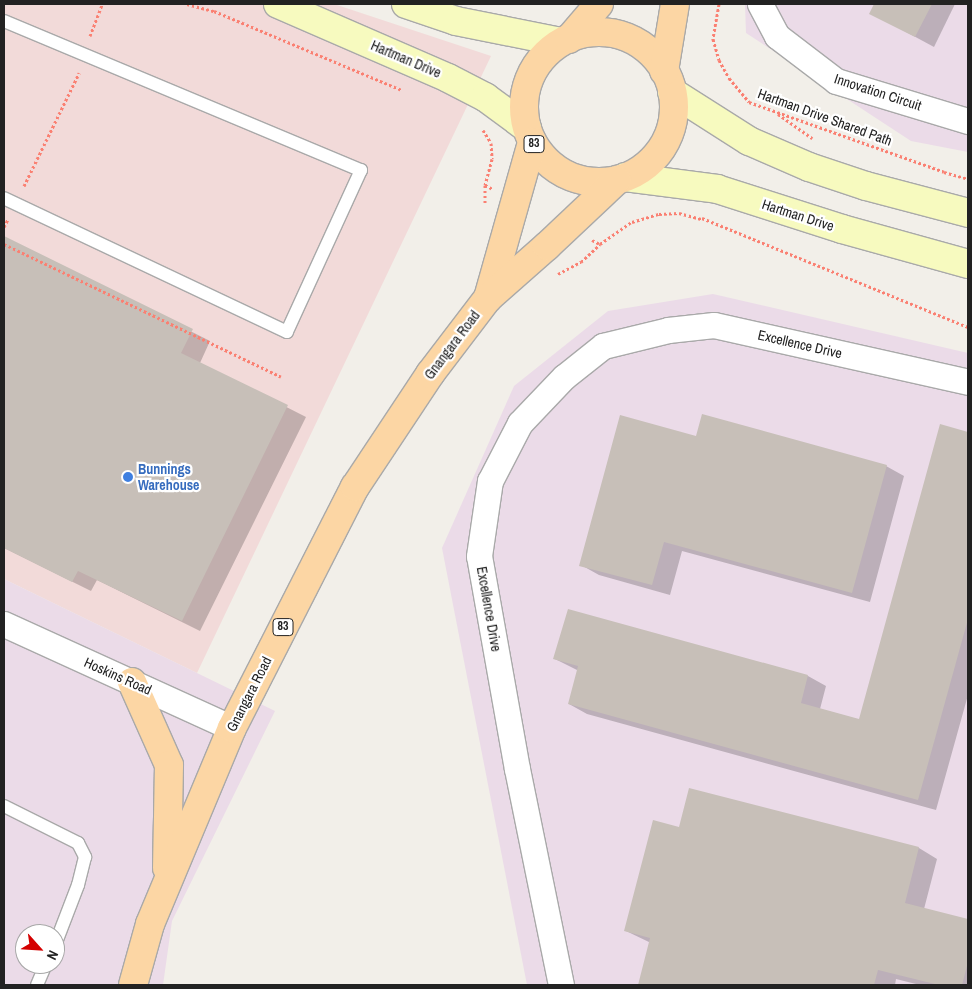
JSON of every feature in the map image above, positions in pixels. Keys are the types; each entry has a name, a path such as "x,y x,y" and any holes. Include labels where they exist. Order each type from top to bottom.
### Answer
{"main road":[{"name":"Hartman Drive","path":"278,4 448,78 485,97 530,135"},
{"path":"406,4 456,21 565,41"},
{"name":"83","path":"598,4 565,41 537,65 528,85 524,106 530,135 547,162 568,175 592,182 621,179 648,163 664,143 673,118 668,81 675,4"},
{"name":"83","path":"565,41 596,32 623,36 646,49 668,81"},
{"path":"668,81 749,141 809,167 866,186 968,214"},
{"name":"Gnangara Road","path":"488,298 530,135"},
{"name":"Hartman Drive","path":"621,179 717,189 842,229 968,264"},
{"name":"Gnangara Road","path":"133,985 150,924 232,728 355,488 430,374 488,298 621,179"},
{"path":"132,682 169,765 166,885"}],"street":[{"name":"Innovation Circuit","path":"760,4 777,36 836,81 968,121"},
{"name":"Excellence Drive","path":"561,985 517,769 479,556 490,481 520,423 564,377 603,346 668,330 714,325 968,382"},
{"name":"Hoskins Road","path":"4,624 232,728"}],"lane":[{"path":"4,21 361,170 287,332 10,201"},
{"path":"4,806 78,843 85,857 78,885 63,924"}],"path":[{"path":"4,227 10,201 82,67 95,19 102,4"},
{"path":"187,4 214,11 406,91"},
{"name":"Hartman Drive Shared Path","path":"719,4 713,39 719,60 729,78 749,102 968,179"},
{"path":"4,244 281,377"}],"shaded area":[{"path":"4,4 334,4 491,56 197,673 4,579"},
{"path":"745,4 968,4 968,152 911,141 746,33"},
{"path":"713,294 968,353 968,985 527,985 442,548 514,386 608,311"},
{"path":"4,579 275,711 172,921 163,985 4,985"}],"building":[{"path":"874,4 932,4 915,37 869,14"},
{"name":"Bunnings Warehouse","path":"4,236 193,329 181,353 288,405 182,621 78,571 72,582 4,548"},
{"path":"702,414 887,465 852,593 664,542 652,585 579,566 620,415 696,436"},
{"path":"940,424 968,432 968,619 918,800 568,704 578,666 553,659 568,609 808,675 801,703 859,719"},
{"path":"689,788 919,847 905,903 968,919 968,962 962,985 939,985 878,970 874,985 638,985 650,938 624,931 653,820 679,827"}],"place":[{"name":"Bunnings Warehouse","path":"128,477"}]}
